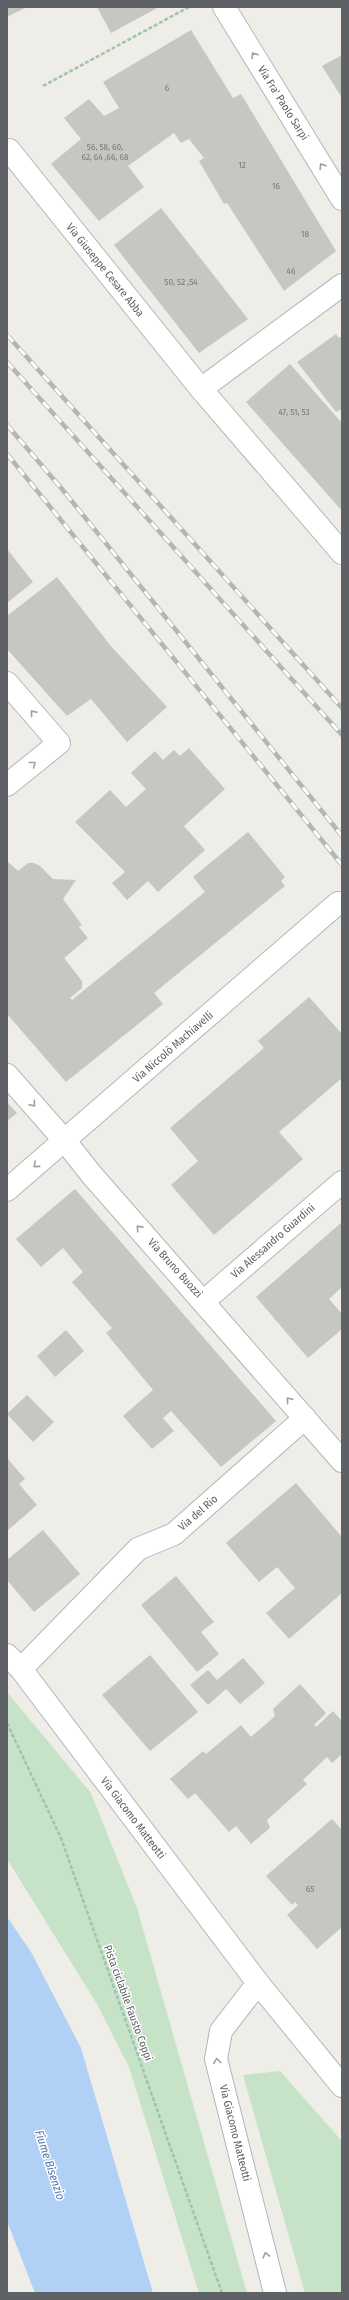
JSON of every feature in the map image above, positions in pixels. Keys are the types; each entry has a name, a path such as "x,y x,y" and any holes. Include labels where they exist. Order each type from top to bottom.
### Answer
{"street":[{"name":"Via Fra' Paolo Sarpi","path":"224,7 342,199"},
{"name":"Via Giuseppe Cesare Abba","path":"9,150 200,389 342,553"},
{"path":"200,389 342,285"},
{"path":"7,683 59,742 7,785"},
{"name":"Via Niccolò Machiavelli","path":"7,1190 338,903"},
{"name":"Via Bruno Buozzi","path":"7,1075 65,1141 91,1174 204,1300 342,1461"},
{"name":"Via Alessandro Guardini","path":"204,1300 342,1182"},
{"name":"Via del Rio","path":"14,1662 138,1549 174,1534 305,1418"},
{"name":"Via Giacomo Matteotti","path":"14,1662 258,1983 342,2086"},
{"name":"Via Giacomo Matteotti","path":"258,1983 221,2032 216,2059 275,2293"}],"path":[{"path":"42,86 189,7"},
{"name":"Pista ciclabile Fausto Coppi","path":"7,1723 61,1838 222,2293"}],"green space":[{"path":"7,1692 91,1793 137,1908 247,2293 199,2293 129,2067 97,2004 7,1859"},
{"path":"280,2071 342,2141 342,2293 305,2293 243,2075"}],"water":[{"name":"Fiume Bisenzio","path":"7,1917 31,1952 81,2048 153,2293 35,2293 33,2288 7,2221"}],"building":[{"path":"7,7 27,7 7,17"},
{"path":"97,7 159,7 111,33"},
{"path":"191,30 233,98 241,94 336,251 284,291 227,203 224,204 199,161 204,158 189,139 181,143 174,133 128,166 144,187 99,221 51,164 81,139 64,118 89,99 104,116 119,108 103,82"},
{"path":"342,55 342,98 322,66"},
{"path":"161,208 248,319 199,353 114,245"},
{"path":"336,334 339,338 342,336 342,409 336,412 297,362"},
{"path":"290,364 342,423 342,511 246,402"},
{"path":"7,549 33,582 7,603"},
{"path":"57,577 110,645 167,707 127,742 91,699 67,716 7,649 7,616"},
{"path":"189,748 225,789 184,826 205,850 158,892 148,881 127,900 112,883 125,872 75,822 110,790 126,807 146,789 131,773 155,751 163,760 174,750 180,756"},
{"path":"248,832 285,877 281,881 285,886 154,993 163,1004 66,1082 7,1014 7,861 18,871 28,863 34,863 40,866 53,879 76,880 63,899 82,925 79,927 88,938 64,958 82,981 82,988 70,998 72,1000 205,892 193,877"},
{"path":"309,997 342,1034 342,1078 279,1132 303,1159 214,1235 171,1185 198,1161 170,1128 264,1048 258,1041"},
{"path":"7,1102 17,1113 7,1121"},
{"path":"75,1189 276,1421 221,1467 171,1411 163,1418 174,1431 152,1449 123,1416 153,1390 106,1333 112,1328 72,1282 83,1272 63,1248 41,1267 16,1239"},
{"path":"342,1222 342,1287 329,1299 342,1314 342,1329 308,1358 256,1297"},
{"path":"66,1330 84,1351 55,1377 37,1356"},
{"path":"27,1395 54,1422 33,1442 7,1414"},
{"path":"7,1458 25,1479 19,1484 37,1505 7,1531"},
{"path":"296,1483 342,1537 342,1593 289,1639 266,1613 295,1588 277,1567 259,1582 226,1543"},
{"path":"43,1530 80,1574 34,1612 7,1580 7,1560"},
{"path":"176,1576 214,1622 201,1632 219,1654 197,1672 141,1605"},
{"path":"150,1655 198,1712 150,1751 102,1695"},
{"path":"243,1658 265,1683 240,1704 226,1689 208,1705 190,1685 208,1670 217,1680"},
{"path":"300,1684 326,1713 314,1725 316,1727 333,1711 342,1721 342,1754 332,1763 327,1757 303,1780 307,1784 267,1820 270,1828 251,1844 236,1826 229,1832 195,1793 188,1799 170,1779 203,1751 206,1754 241,1725 251,1737 275,1716 273,1709"},
{"path":"332,1819 342,1830 342,1927 317,1949 287,1915 298,1905 295,1902 292,1905 266,1876"}],"railway":[{"path":"7,335 342,708"},
{"path":"7,362 342,735"},
{"path":"7,425 62,489 342,836"},
{"path":"7,454 342,865"}]}
